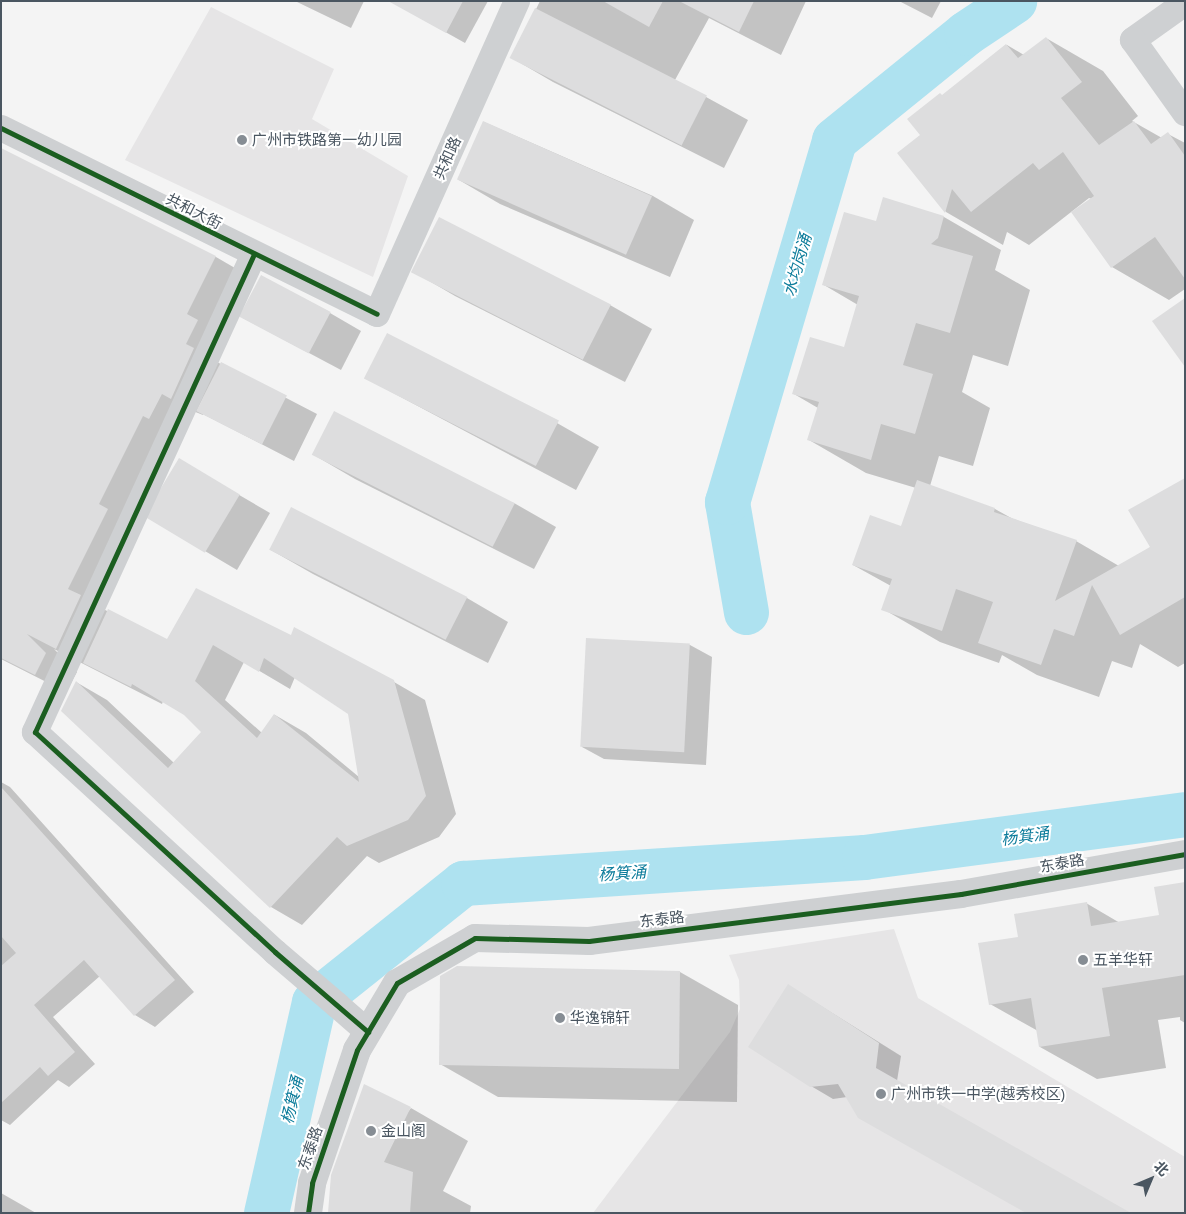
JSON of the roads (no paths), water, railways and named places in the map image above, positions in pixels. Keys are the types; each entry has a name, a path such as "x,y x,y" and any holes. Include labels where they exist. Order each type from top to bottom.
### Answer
{"street":[{"name":"共和路","path":"377,314 517,1"},
{"path":"1185,3 1133,40 1185,113"},
{"name":"共和大街","path":"1,128 377,314"},
{"path":"254,254 35,732 275,952 368,1032"},
{"name":"东泰路","path":"308,1213 312,1183 356,1050 397,983 475,938 589,941 961,894 1185,854"}],"waterway":[{"name":"水均岗涌","path":"746,612 727,502 834,140 966,33 1014,1"},
{"name":"杨箕涌","path":"266,1213 314,1002 463,883 864,857 1185,814"}],"place":[{"name":"广州市铁路第一幼儿园","path":"242,140"},
{"name":"五羊华轩","path":"1083,960"},
{"name":"华逸锦轩","path":"560,1018"},
{"name":"广州市铁一中学(越秀校区)","path":"881,1094"},
{"name":"金山阁","path":"371,1131"}]}
